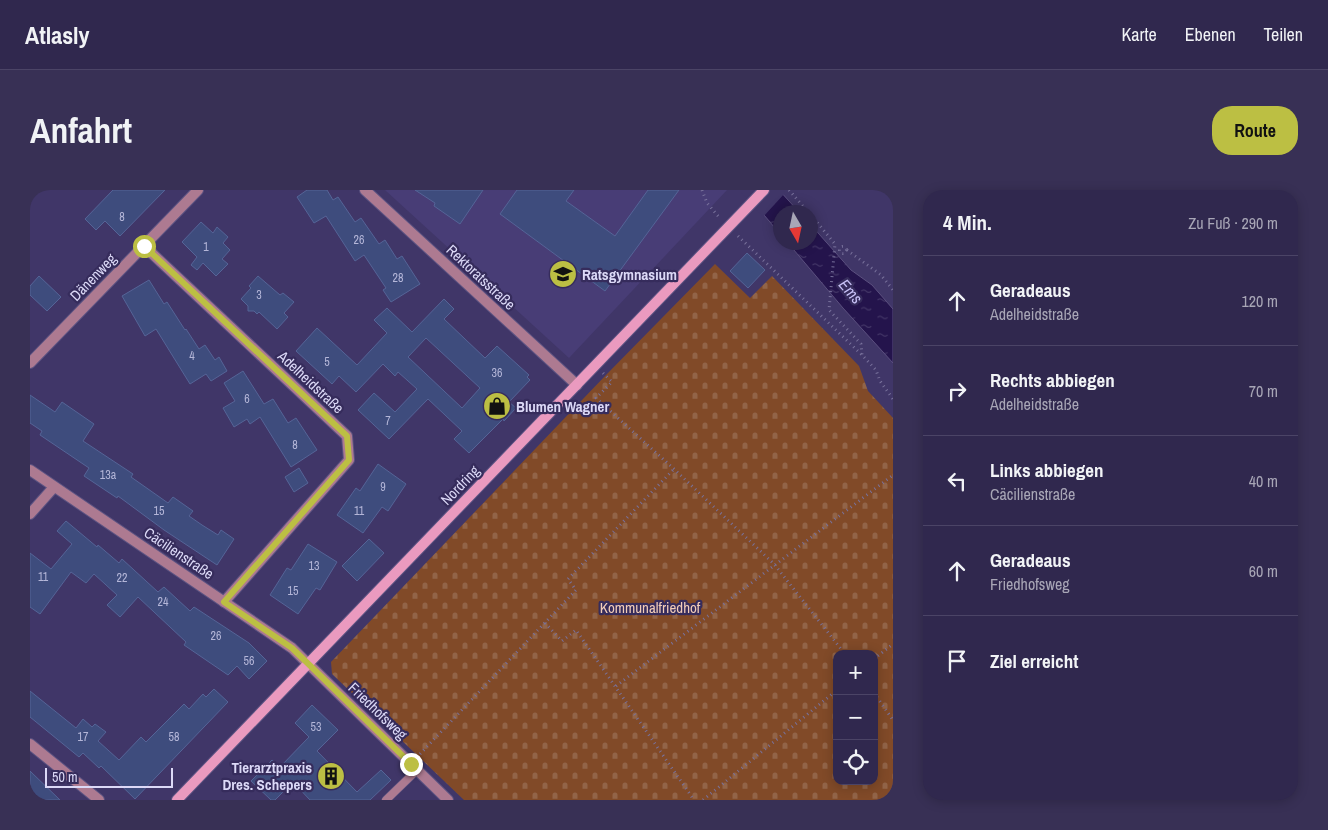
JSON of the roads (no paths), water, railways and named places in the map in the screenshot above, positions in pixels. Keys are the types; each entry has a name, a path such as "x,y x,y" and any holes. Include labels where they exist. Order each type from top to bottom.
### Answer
{"main road":[{"name":"Nordring","path":"177,800 764,190"}],"street":[{"name":"Dänenweg","path":"30,363 198,190"},
{"name":"Rektoratsstraße","path":"365,190 577,385"},
{"name":"Adelheidstraße","path":"144,246 347,436 349,460 224,602"},
{"name":"Cäcilienstraße","path":"30,470 292,648 308,664"},
{"path":"30,514 54,487"},
{"name":"Friedhofsweg","path":"308,664 448,800"},
{"path":"30,744 99,800"}],"lane":[{"path":"386,800 414,767"}],"water":[{"path":"743,190 779,190 793,205 773,205 773,226"},
{"name":"Ems","path":"818,233 851,270 872,285 893,309 893,363 794,250 818,250"}],"place":[{"name":"Ratsgymnasium","path":"563,274"},
{"name":"Blumen Wagner","path":"497,406"},
{"name":"Tierarztpraxis Dres. Schepers","path":"331,776"}],"park label":[{"name":"Kommunalfriedhof","path":"650,607"}]}
